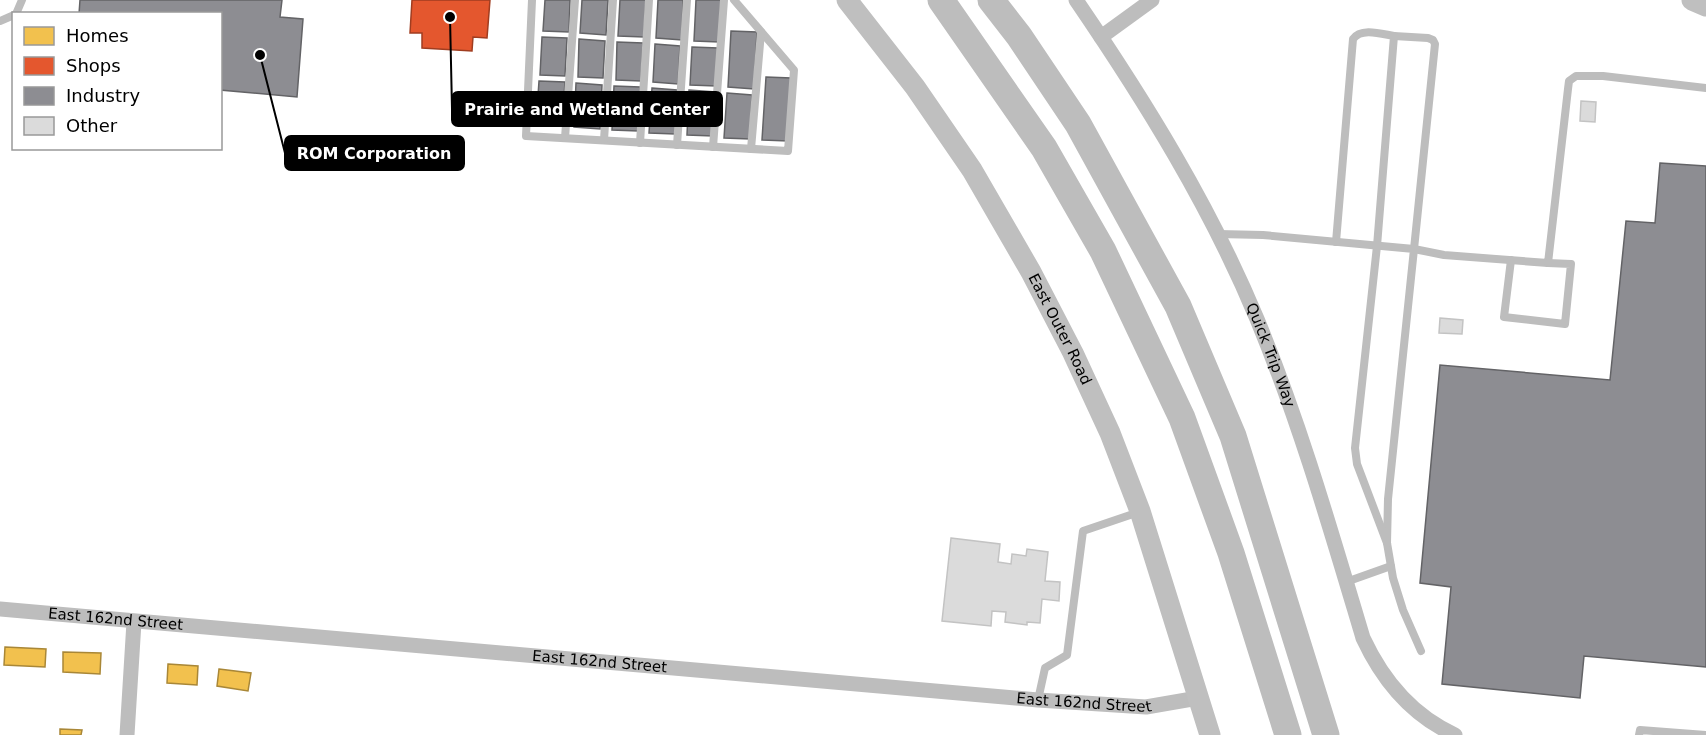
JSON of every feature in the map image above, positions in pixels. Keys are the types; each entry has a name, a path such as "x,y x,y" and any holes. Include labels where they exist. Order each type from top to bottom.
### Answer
{"highway":[{"path":"941,0 1044,148 1103,251 1182,418 1231,553 1288,735"},
{"path":"991,0 1019,36 1078,124 1178,306 1233,436 1326,735"}],"street":[{"name":"East Outer Road","path":"847,0 915,87 960,152 1031,272 1098,405 1140,511 1210,735"},
{"name":"Quick Trip Way","path":"1076,0 1150,112 1193,187 1256,318 1310,461 1363,638 1374,660 1387,681 1403,699 1431,722 1455,735"},
{"path":"1101,37 1152,0"},
{"path":"1692,0 1706,6"},
{"name":"East 162nd Street","path":"0,609 1038,700 1146,707 1198,698"},
{"path":"127,735 134,622"}],"lane":[{"path":"532,0 526,136 788,152 794,70 734,0"},
{"path":"565,138 575,0"},
{"path":"604,140 613,0"},
{"path":"640,143 649,0"},
{"path":"677,145 687,0"},
{"path":"713,147 724,0"},
{"path":"751,149 761,32"},
{"path":"1336,242 1353,39 1361,32 1433,40 1436,50 1388,499 1387,543"},
{"path":"1394,36 1377,246 1355,457 1387,543 1403,610 1421,651"},
{"path":"1548,263 1569,81 1576,76 1603,76 1706,88"},
{"path":"1217,234 1263,235 1414,249 1444,255 1571,264 1565,324 1504,317 1511,260"},
{"path":"1038,700 1044,668 1067,655 1083,531 1140,511"},
{"path":"1346,582 1391,566"},
{"path":"1639,735 1640,730 1706,735"}],"building: Homes":[{"path":"5,647 46,649 45,667 4,665"},
{"path":"63,652 101,653 100,674 63,672"},
{"path":"168,664 198,666 197,685 167,683"},
{"path":"219,669 251,673 248,691 217,686"},
{"path":"60,729 82,730 81,735 60,735"}],"building: Shops":[{"path":"412,0 490,0 487,38 473,37 472,51 422,48 422,33 410,33"}],"building: Industry":[{"path":"80,0 282,0 280,17 303,19 297,97 222,90 222,12 79,12"},
{"path":"545,0 570,0 569,32 543,31"},
{"path":"582,0 608,0 606,35 580,33"},
{"path":"620,0 646,0 644,37 618,36"},
{"path":"658,0 683,0 682,40 656,38"},
{"path":"696,0 721,0 719,42 694,41"},
{"path":"731,31 757,32 754,89 728,87"},
{"path":"542,37 567,38 565,76 540,75"},
{"path":"579,39 605,41 603,78 578,77"},
{"path":"617,42 643,43 641,81 616,80"},
{"path":"655,44 680,46 678,84 653,82"},
{"path":"692,47 718,48 716,86 690,85"},
{"path":"766,77 791,78 788,141 762,140"},
{"path":"539,81 565,82 562,126 536,125"},
{"path":"576,83 602,85 600,129 574,127"},
{"path":"614,86 640,87 638,131 612,130"},
{"path":"652,88 677,90 675,134 649,133"},
{"path":"689,90 715,92 713,136 687,135"},
{"path":"727,93 752,95 750,139 724,138"},
{"path":"1660,163 1706,166 1706,667 1584,656 1580,698 1442,684 1451,587 1420,583 1440,365 1610,380 1626,221 1655,223"}],"building: Other":[{"path":"1581,101 1596,102 1595,122 1580,121"},
{"path":"1440,318 1463,320 1462,334 1439,333"},
{"path":"951,538 1000,544 998,562 1011,564 1012,554 1026,556 1027,549 1048,552 1045,581 1060,582 1059,601 1042,599 1040,623 1027,622 1027,625 1005,622 1006,612 992,611 991,626 942,621"}],"place":[{"name":"Prairie and Wetland Center","path":"450,17"},
{"name":"ROM Corporation","path":"260,55"}]}
